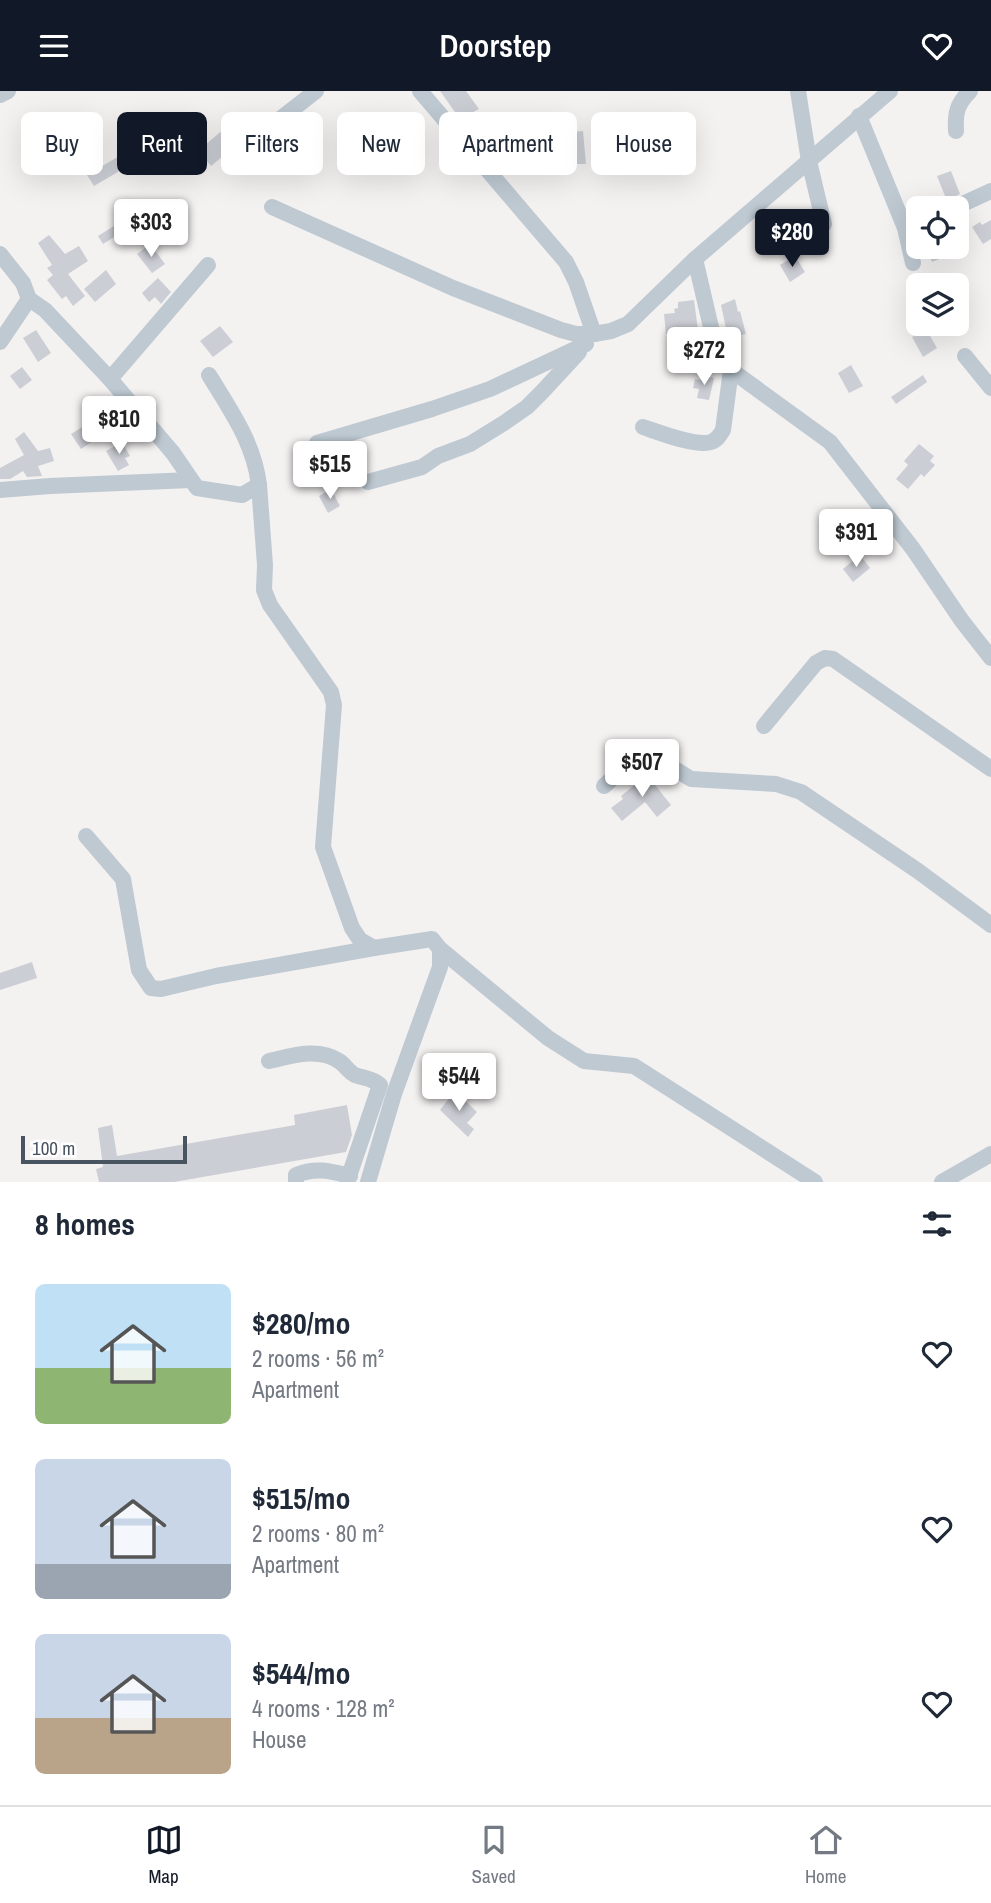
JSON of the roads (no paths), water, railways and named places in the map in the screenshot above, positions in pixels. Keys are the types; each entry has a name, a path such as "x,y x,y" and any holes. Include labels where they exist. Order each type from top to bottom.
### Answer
{"street":[{"path":"0,95 8,91"},
{"path":"289,112 316,91"},
{"path":"420,91 566,262 576,282 590,339"},
{"path":"798,91 809,161 824,224"},
{"path":"317,443 490,389 590,339 628,324 695,259 890,91"},
{"path":"956,131 955,114 959,102 970,91"},
{"path":"859,116 906,214"},
{"path":"969,201 991,191"},
{"path":"272,207 453,288 590,339"},
{"path":"0,254 23,283 29,299 45,310 110,379 173,453 198,488 242,495 259,485"},
{"path":"695,259 719,355 731,370 830,442 913,549 991,658"},
{"path":"913,259 913,264"},
{"path":"110,379 208,265"},
{"path":"0,342 29,299"},
{"path":"368,482 422,467 438,456 470,444 504,423 534,400 590,339"},
{"path":"965,356 991,388"},
{"path":"643,427 696,442 710,443 719,437 723,430 731,370"},
{"path":"209,375 243,430 256,463 265,565 264,590 270,605 331,692 334,705 323,847 352,928 360,940 374,948"},
{"path":"0,490 191,480"},
{"path":"764,726 816,663 833,659 991,769"},
{"path":"604,786 644,750 691,779 776,784 801,792 918,870 991,925"},
{"path":"86,836 123,879 139,970 151,988 161,989 432,939 440,949 548,1038 584,1061 634,1066 815,1182"},
{"path":"374,1181 394,1094 440,967 440,949"},
{"path":"269,1061 301,1054 325,1054 340,1062 353,1074 372,1078 380,1085 348,1179 325,1170 310,1169 296,1175 296,1182"},
{"path":"942,1182 991,1154"}]}
